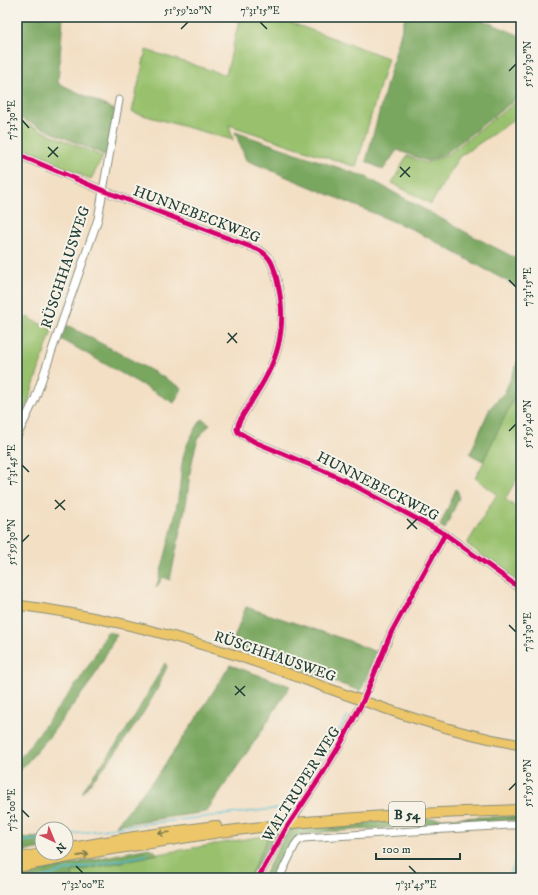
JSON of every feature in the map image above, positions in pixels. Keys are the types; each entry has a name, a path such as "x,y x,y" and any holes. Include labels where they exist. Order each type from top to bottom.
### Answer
{"highway":[{"name":"B 54","path":"17,867 100,851 292,821 405,809 521,805"},
{"name":"B 54","path":"74,848 134,837 231,824 521,810"},
{"path":"17,859 34,855"}],"main road":[{"name":"RÜSCHHAUSWEG","path":"17,605 79,614 177,637 243,658 397,713 473,735 521,745"}],"street":[{"name":"RÜSCHHAUSWEG","path":"17,436 35,399 98,219 119,100"},
{"name":"HUNNEBECKWEG","path":"17,154 104,191 259,250 267,255 273,266 280,294 282,312 280,337 277,352 267,375 239,422 237,429 238,432 255,442 346,481 445,534 521,589"},
{"name":"HUNNEBECKWEG","path":"363,701 391,633 445,534"},
{"name":"WALTRUPER WEG","path":"258,878 287,827 335,754 363,701"},
{"name":"WALTRUPER WEG","path":"279,878 295,845 303,838 521,825"}],"green space":[{"path":"17,17 63,17 58,83 117,111 109,157 17,117"},
{"path":"240,17 275,17 388,58 356,167 229,125 233,140 132,112 146,50 226,75"},
{"path":"405,17 475,17 521,36 521,95 445,154 427,161 397,150 383,170 366,161"},
{"path":"521,98 521,115 459,157 431,204 392,183 407,156 426,163 447,155"},
{"path":"17,120 103,157 91,179 17,148"},
{"path":"235,132 366,177 521,261 521,289 414,230 246,160"},
{"path":"27,317 52,330 23,417 17,429 17,327"},
{"path":"67,325 182,388 174,403 61,339"},
{"path":"521,354 521,384 483,461 470,454 490,408 505,392"},
{"path":"516,393 521,396 521,472 505,499 521,511 521,584 467,544 497,494 475,478"},
{"path":"202,419 210,424 199,437 195,449 190,472 187,499 170,580 163,577 156,588 174,520 184,453 191,437"},
{"path":"456,489 459,496 458,500 445,529 440,526"},
{"path":"246,607 347,640 376,652 361,691 231,646"},
{"path":"107,632 117,634 92,680 49,737 17,774 17,762 80,679"},
{"path":"165,663 167,667 158,687 139,719 112,757 82,793 91,778 123,735"},
{"path":"230,665 290,686 259,735 206,812 116,825 159,773 198,716"},
{"path":"521,816 521,820 324,832 301,835 296,837 276,878 262,878 290,827 426,819"},
{"path":"283,828 255,878 249,878 269,835"},
{"path":"269,835 249,878 73,878 72,872 158,854"},
{"path":"34,838 34,850 17,853 17,839"},
{"path":"149,848 158,854 72,872 73,878 17,878 17,875"}],"waterway":[{"path":"74,834 143,824 282,808 312,771 348,716"},
{"path":"17,842 34,840"},
{"path":"508,878 521,850"},
{"path":"41,878 67,870 147,855"}],"cycle path":[{"path":"17,154 104,191 263,252 271,262 275,271 280,292 282,316 281,328 272,364 261,387 239,422 237,429 238,432 255,442 346,481 445,534 521,589"},
{"path":"258,878 287,827 341,743 363,701 391,633 445,534"}]}
